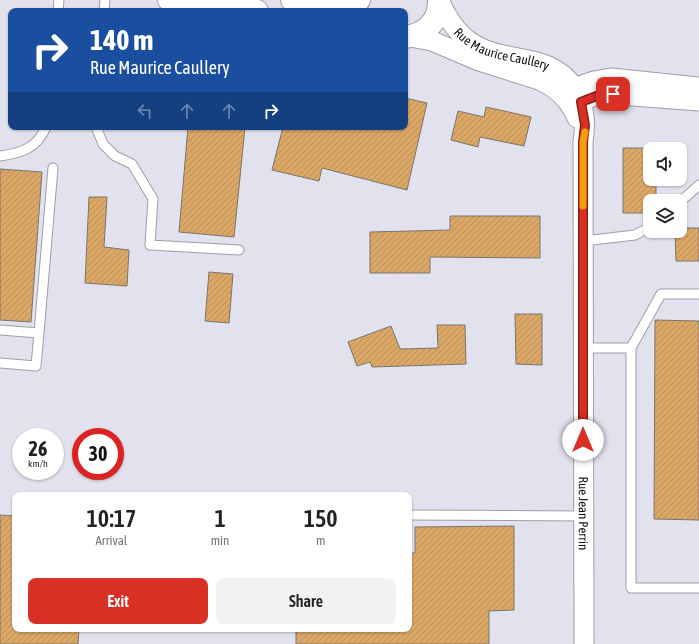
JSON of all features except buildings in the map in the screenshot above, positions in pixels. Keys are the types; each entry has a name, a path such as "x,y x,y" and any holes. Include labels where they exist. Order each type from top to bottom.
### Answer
{"street":[{"path":"169,0 233,8"},
{"path":"292,0 344,6 359,0"},
{"name":"Rue Maurice Caullery","path":"408,37 424,32 434,21 438,13 439,0"},
{"name":"Rue Maurice Caullery","path":"439,0 451,23 471,43 491,52 548,65 562,74 572,97"},
{"name":"Rue Maurice Caullery","path":"408,37 432,40 479,61 539,80 572,97"},
{"path":"572,97 603,79 617,78 699,87"},
{"path":"572,97 613,94 699,100"},
{"name":"Rue Jean Perrin","path":"572,97 583,142 584,644"}],"lane":[{"path":"0,156 30,148 42,136 45,130"},
{"path":"97,130 103,144 114,156 132,164 153,199 150,245 239,250"},
{"path":"0,363 36,366 53,168"},
{"path":"687,196 699,185"},
{"path":"583,241 635,235 643,231"},
{"path":"699,294 661,294 631,348 631,588 699,588"},
{"path":"0,330 39,333"},
{"path":"583,348 631,348"},
{"path":"412,515 584,516"}],"slow traffic":[{"path":"583,206 583,142 585,132"}],"route":[{"path":"583,440 583,142 585,117 581,102 599,95 613,94"}]}
